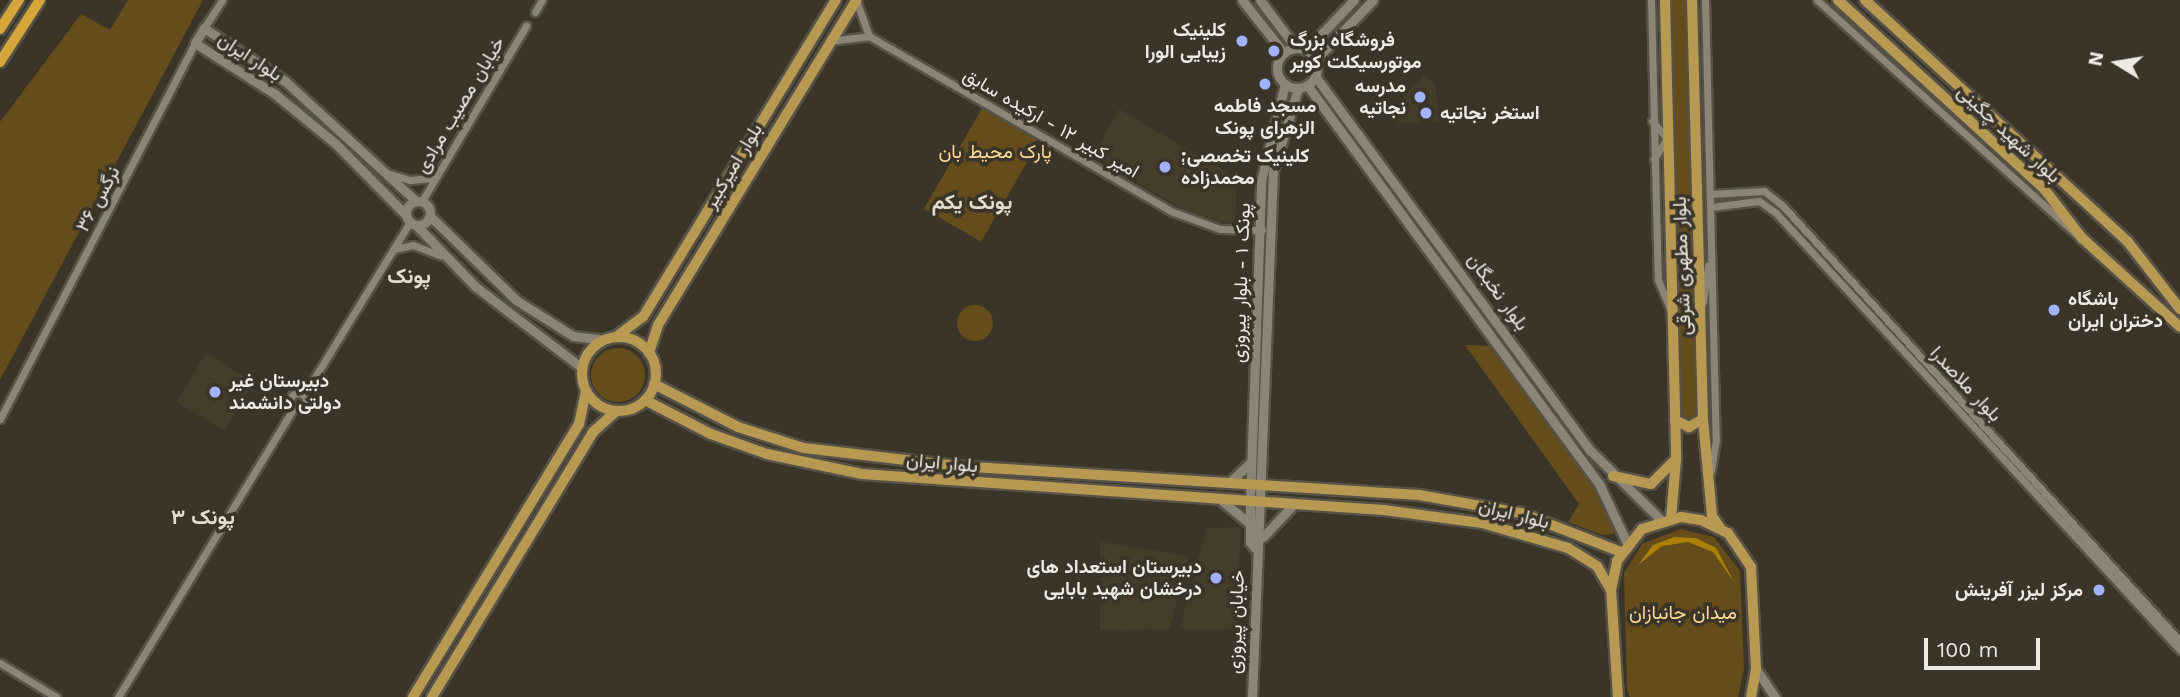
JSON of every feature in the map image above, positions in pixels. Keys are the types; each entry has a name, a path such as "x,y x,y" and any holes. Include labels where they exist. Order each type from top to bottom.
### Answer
{"highway":[{"path":"0,29 19,0"},
{"path":"0,62 40,0"}],"main road":[{"name":"بلوار امیرکبیر","path":"616,337 643,317 836,0"},
{"name":"بلوار امیرکبیر","path":"649,353 658,325 856,0"},
{"path":"1242,0 1284,53"},
{"path":"1260,0 1301,49 1315,60"},
{"path":"1284,53 1301,49 1354,0"},
{"path":"1284,53 1278,71 1285,84 1302,86 1315,76 1315,60 1373,0"},
{"name":"بلوار مطهری شرقی","path":"1665,0 1676,460 1666,519"},
{"name":"بلوار مطهری شرقی","path":"1692,0 1703,419 1712,516 1720,528"},
{"name":"بلوار شهید چگینی","path":"1838,0 2045,190 2082,238 2180,327"},
{"name":"بلوار شهید چگینی","path":"1865,0 2128,242 2180,309"},
{"name":"بلوار ایران","path":"430,216 419,201 285,81 204,28 195,43 275,94 336,144 444,258 582,368"},
{"name":"بلوار نخبگان","path":"1315,76 1613,476 1666,519"},
{"name":"پونک ۱ - بلوار پیروزی","path":"1250,502 1264,156 1285,84"},
{"name":"پونک ۱ - بلوار پیروزی","path":"1263,502 1273,171 1290,108 1302,86"},
{"name":"بلوار نخبگان","path":"1302,86 1600,486 1624,547"},
{"path":"1279,103 1289,102 1290,108"},
{"path":"411,221 419,201"},
{"path":"411,221 430,216 516,300 573,335 604,340 616,337 629,339 649,353 654,384 645,400 617,411 593,432 432,697"},
{"path":"413,697 579,424 586,392 582,368 604,340"},
{"name":"بلوار ایران","path":"654,384 738,428 804,448 892,460 1263,488 1387,491 1487,505 1553,522 1624,547"},
{"path":"586,392 617,411"},
{"name":"بلوار ایران","path":"645,400 711,434 767,454 862,474 1416,513 1525,533 1584,557 1597,566 1611,590"},
{"path":"1675,420 1689,427 1703,419"},
{"path":"1223,485 1235,481 1252,460"},
{"path":"1613,476 1651,484 1676,460"},
{"path":"1217,499 1237,508 1250,524"},
{"name":"خیابان پیروزی","path":"1250,502 1250,542 1258,545"},
{"name":"خیابان پیروزی","path":"1252,697 1258,545 1263,502"},
{"path":"1258,545 1274,520 1294,504"},
{"path":"1618,697 1611,590 1624,547 1666,519 1691,517 1720,528 1736,541 1751,567 1756,669 1751,697"},
{"path":"1756,669 1775,697"}],"street":[{"path":"204,28 222,0"},
{"path":"535,12 542,0"},
{"path":"830,41 869,36 856,0"},
{"path":"1651,0 1658,280 1672,314"},
{"path":"1705,0 1716,439 1709,485"},
{"path":"1817,0 2082,238"},
{"path":"1705,19 1692,36 1707,75"},
{"name":"خیابان مصیب مرادی","path":"419,201 526,26"},
{"name":"امیر کبیر ۱۲ - ارکیده سابق","path":"869,36 1174,212 1220,229 1262,230"},
{"name":"نرگس ۳۶","path":"0,419 195,43"},
{"path":"1652,121 1668,138 1653,161"},
{"path":"387,172 410,180 433,178"},
{"name":"بلوار ملاصدرا","path":"1710,194 1772,195 2180,641"},
{"name":"بلوار ملاصدرا","path":"1710,207 1766,205 2180,650"},
{"path":"118,697 294,408 291,397 304,395 411,221"},
{"path":"1701,320 1711,240"},
{"path":"393,250 413,245 444,258"},
{"path":"2039,500 2046,494"},
{"path":"0,663 56,697"}],"shaded area":[{"name":"مدرسه نجاتیه","path":"1424,76 1435,82 1440,122 1400,123 1387,112"},
{"name":";کلینیک تخصصی محمدزاده","path":"1119,109 1237,178 1235,225 1197,218 1093,156"},
{"name":"دبیرستان غیر دولتی دانشمند","path":"206,353 254,382 225,431 177,402"},
{"name":"دبیرستان استعداد های درخشان شهید بابایی","path":"1241,527 1236,629 1179,629 1207,528"},
{"path":"1674,537 1696,538 1716,548 1734,582 1713,552 1688,542 1662,546 1638,565 1653,545"},
{"path":"1100,542 1189,556 1170,629 1100,630"}],"green space":[{"path":"128,0 203,0 0,380 0,122 81,14 110,30"},
{"path":"1665,0 1692,0 1701,422 1678,423"},
{"name":"پارک محیط بان","path":"985,103 1042,136 981,242 924,209"},
{"path":"1764,191 1862,292 1854,299 1759,201 1711,207 1710,194"},
{"path":"975,305 987,311 993,323 987,335 975,341 963,335 957,323 963,311"},
{"path":"1465,345 1492,346 1586,476 1610,514 1614,534 1602,535 1568,522 1579,504"},
{"path":"618,348 637,356 645,375 637,394 618,402 599,394 591,375 599,356"},
{"name":"میدان جانبازان","path":"1681,529 1714,537 1740,571 1744,669 1738,697 1630,697 1627,689 1624,573 1642,544"}],"place":[{"name":"کلینیک زیبایی الورا","path":"1242,41"},
{"name":"فروشگاه بزرگ موتورسیکلت کویر","path":"1274,51"},
{"name":"مسجد فاطمه الزهرای پونک","path":"1265,84"},
{"name":"مدرسه نجاتیه","path":"1420,97"},
{"name":"استخر نجاتیه","path":"1426,113"},
{"name":";کلینیک تخصصی محمدزاده","path":"1165,167"},
{"name":"باشگاه دختران ایران","path":"2054,310"},
{"name":"دبیرستان غیر دولتی دانشمند","path":"215,392"},
{"name":"دبیرستان استعداد های درخشان شهید بابایی","path":"1216,578"},
{"name":"مرکز لیزر آفرینش","path":"2099,590"}],"district":[{"name":"پونک یکم","path":"972,202"},
{"name":"پونک","path":"409,276"},
{"name":"پونک ۳","path":"203,517"}]}
